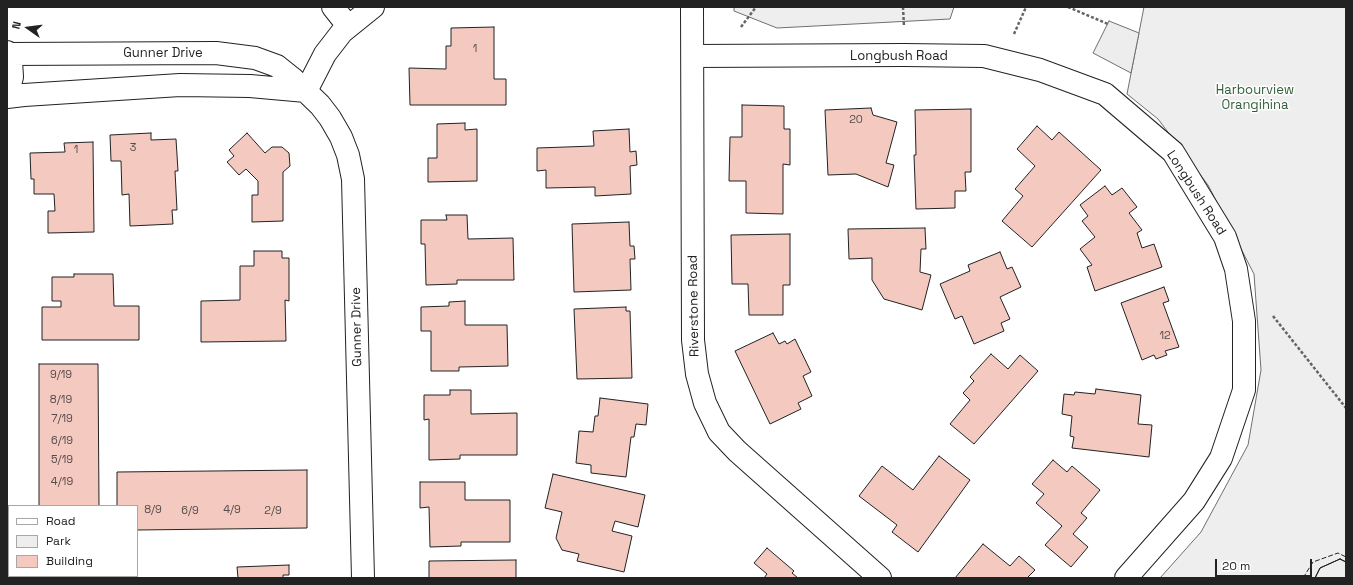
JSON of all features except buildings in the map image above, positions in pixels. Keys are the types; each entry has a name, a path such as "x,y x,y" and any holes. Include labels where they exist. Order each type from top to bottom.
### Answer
{"street":[{"path":"333,7 348,26"},
{"path":"8,53 12,68 12,77 7,97 180,85 250,86 306,91 327,51 348,26 373,7"},
{"name":"Riverstone Road","path":"692,7 693,340 697,374 706,402 719,432 737,451 880,578"},
{"name":"Gunner Drive","path":"8,53 216,53 255,58 276,66 292,78 320,105 330,118 341,137 348,155 354,179 363,578"},
{"name":"Longbush Road","path":"693,56 984,56 1040,70 1105,94 1173,152 1225,237 1236,269 1244,321 1244,390 1221,458 1198,495 1126,578"}],"path":[{"path":"738,32 756,7"},
{"path":"904,7 905,32"},
{"path":"1013,35 1026,7"},
{"path":"1068,7 1108,24"},
{"path":"1270,312 1346,408"}],"green space":[{"path":"734,7 954,7 950,19 777,28 734,11"},
{"name":"Harbourview Orangihina","path":"1144,7 1346,7 1346,578 1160,578 1201,532 1248,445 1261,370 1254,274 1208,185 1158,119 1127,94"}],"shaded area":[{"path":"1109,21 1139,33 1131,73 1093,53"}],"fence":[{"path":"1303,578 1313,562 1338,553 1346,557"}]}
